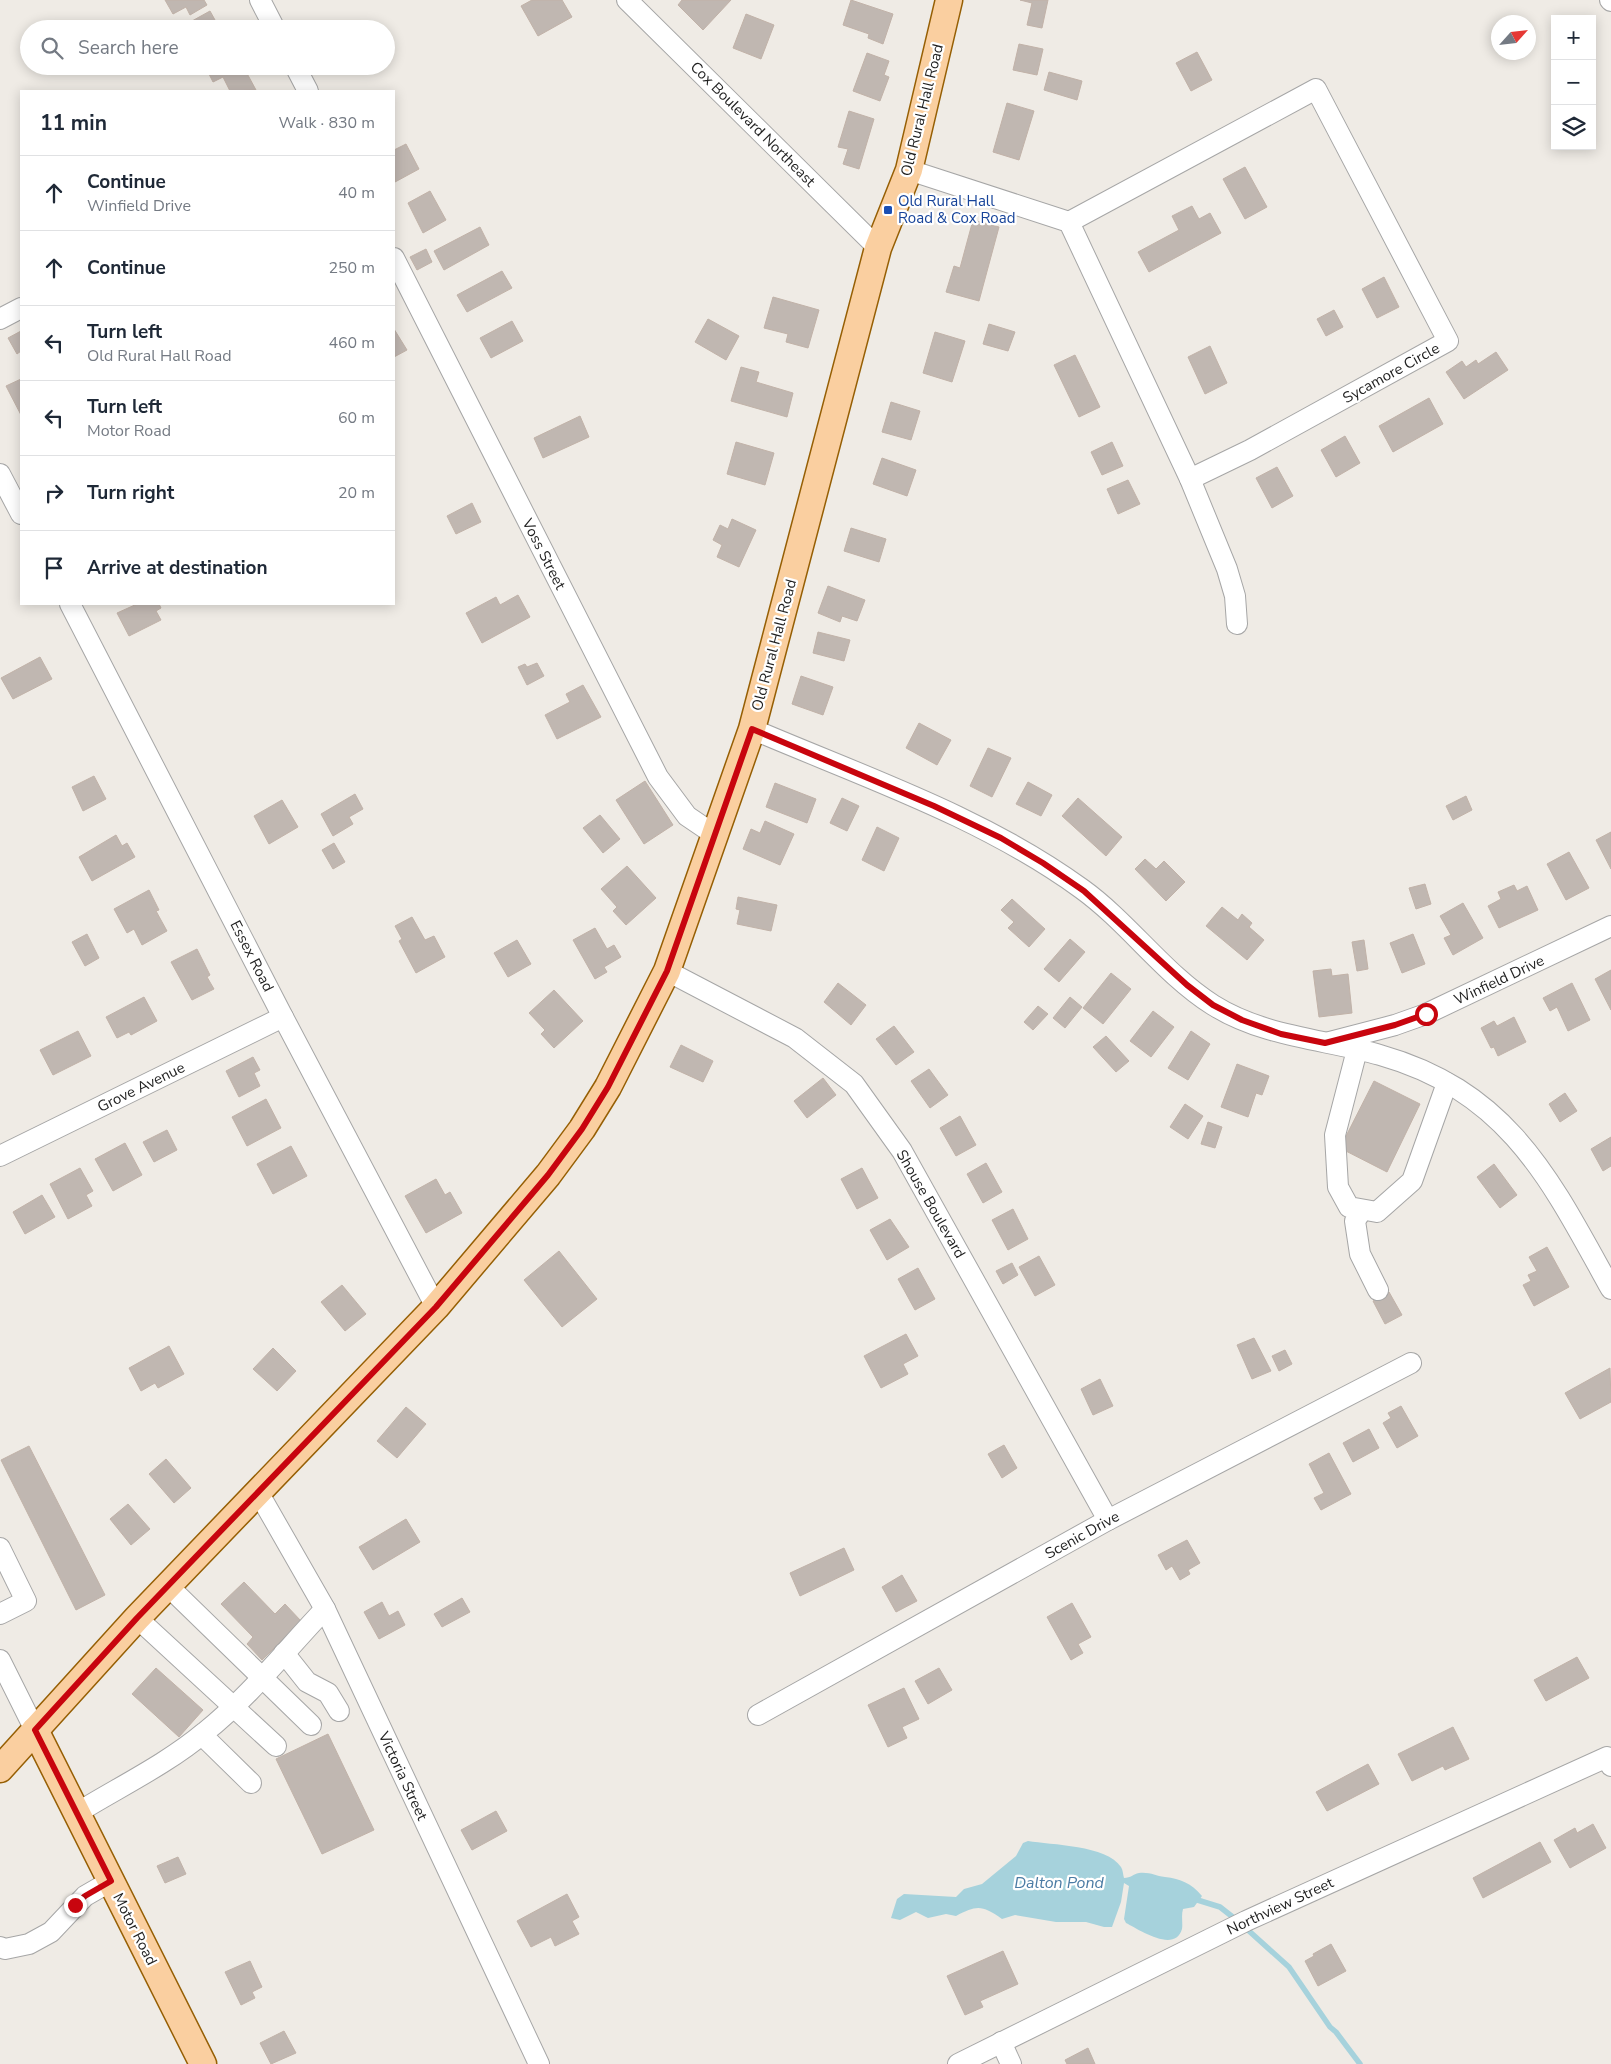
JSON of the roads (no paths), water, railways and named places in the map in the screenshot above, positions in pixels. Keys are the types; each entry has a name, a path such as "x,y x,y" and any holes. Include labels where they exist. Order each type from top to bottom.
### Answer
{"main road":[{"name":"Old Rural Hall Road","path":"0,1769 137,1618 436,1307 548,1175 582,1129 608,1087 667,971 752,729 878,248 909,170 949,0"},
{"name":"Motor Road","path":"35,1730 203,2064"}],"street":[{"path":"260,0 270,20"},
{"name":"Cox Boulevard Northeast","path":"627,0 878,248"},
{"path":"300,75 307,90"},
{"name":"Sycamore Circle","path":"1069,222 1316,89 1448,341 1250,450 1190,479"},
{"path":"909,170 1069,222 1190,479 1227,569 1236,596 1237,624"},
{"name":"Voss Street","path":"395,260 658,777 687,816 715,835"},
{"path":"0,319 20,309"},
{"path":"0,474 20,512"},
{"name":"Essex Road","path":"71,605 283,1017 436,1307"},
{"path":"752,729 934,806 1001,838 1043,863 1084,891 1187,985 1213,1005 1242,1020 1281,1034 1381,1056 1447,1083 1490,1113 1514,1135 1536,1160 1562,1201 1611,1289"},
{"name":"Winfield Drive","path":"1325,1043 1395,1025 1426,1014 1611,926"},
{"name":"Shouse Boulevard","path":"667,971 795,1038 854,1084 902,1151 1108,1520"},
{"name":"Grove Avenue","path":"0,1156 283,1017"},
{"path":"1357,1050 1335,1135 1335,1162 1338,1186 1349,1207 1377,1212 1412,1181 1447,1083"},
{"path":"1362,1210 1355,1221 1360,1254 1378,1290"},
{"name":"Scenic Drive","path":"758,1715 1108,1520 1411,1363"},
{"name":"Victoria Street","path":"258,1492 325,1609 539,2064"},
{"path":"0,1548 26,1601 0,1614"},
{"path":"168,1586 310,1725"},
{"path":"77,1813 170,1758 202,1735 233,1706 325,1609"},
{"path":"137,1618 276,1746"},
{"path":"284,1653 307,1682 328,1693 339,1711"},
{"name":"Motor Road","path":"3,1670 35,1730"},
{"path":"202,1735 251,1783"},
{"name":"Northview Street","path":"958,2064 1246,1921 1609,1761"},
{"path":"0,1947 5,1949 29,1944 51,1932 85,1896 111,1881"},
{"path":"1001,2042 1011,2064"}],"water":[{"name":"Dalton Pond","path":"1028,1841 1078,1847 1104,1854 1121,1867 1124,1878 1143,1873 1176,1879 1190,1885 1202,1896 1194,1907 1183,1909 1182,1929 1178,1936 1164,1940 1126,1923 1124,1919 1129,1886 1124,1883 1121,1902 1112,1927 1104,1927 1086,1922 1056,1922 1015,1915 1002,1919 989,1911 979,1908 956,1916 946,1914 928,1918 916,1912 900,1920 891,1918 897,1899 904,1894 956,1897 964,1889 982,1884 1016,1856 1023,1843"}],"waterway":[{"path":"1191,1898 1220,1907 1234,1918"},
{"path":"1249,1931 1289,1967 1330,2027 1336,2032 1360,2064"}],"place":[{"name":"Old Rural Hall Road & Cox Road","path":"888,210"}]}
